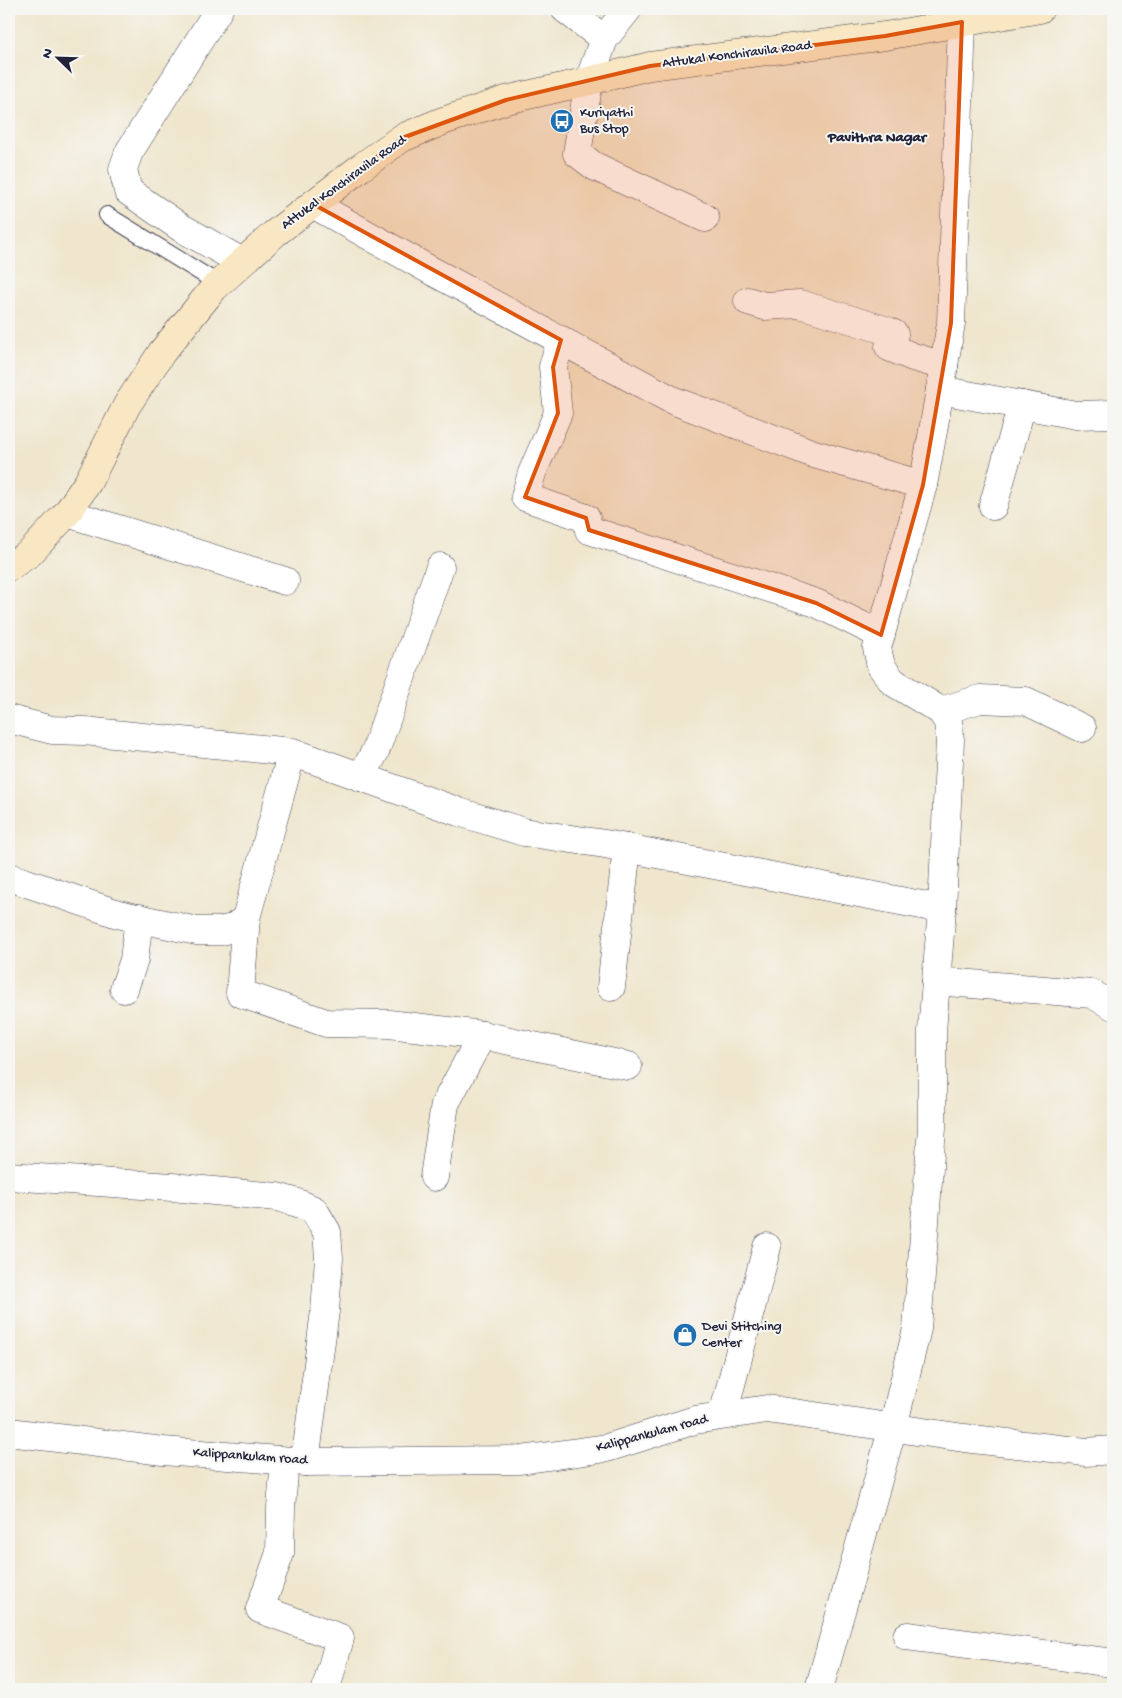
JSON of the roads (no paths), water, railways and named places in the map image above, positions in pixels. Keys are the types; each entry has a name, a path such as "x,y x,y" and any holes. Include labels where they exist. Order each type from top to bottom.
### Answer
{"main road":[{"name":"Attukal Konchiravila Road","path":"9,567 30,553 67,513 88,482 127,405 162,352 219,284 242,262 313,204 402,138 443,121 506,100 589,82 650,66 885,36 1040,9"}],"street":[{"path":"219,9 129,152 123,169 128,191 180,227 242,262"},
{"path":"565,9 604,39"},
{"path":"628,9 604,39 589,82 577,153 601,170 705,218"},
{"path":"818,1689 893,1427 917,1328 931,1138 932,1031 942,909 950,740 948,722 941,711 893,682 881,666 877,648 922,484 951,323 962,22"},
{"path":"313,204 430,270 672,400 814,454 922,484"},
{"path":"748,301 764,306 800,304 888,331 894,334 890,347 913,357 942,378 1022,405 1076,415 1113,414"},
{"path":"561,340 552,367 558,413 532,473 525,497 586,518 589,530 816,603 881,635"},
{"path":"993,506 1022,405"},
{"path":"67,513 285,580"},
{"path":"362,776 375,752 440,567"},
{"path":"941,711 980,699 1026,701 1082,728"},
{"path":"9,719 52,730 84,731 292,752 459,812 524,832 627,848 942,909"},
{"path":"292,752 246,918 240,993 326,1023 389,1024 482,1035 628,1066"},
{"path":"611,987 627,848"},
{"path":"9,877 118,914 198,931 220,931 233,928 246,918"},
{"path":"124,989 134,960 139,918"},
{"path":"936,981 1092,994 1113,1006"},
{"path":"434,1177 445,1104 482,1035"},
{"path":"9,1176 172,1187 277,1197 314,1210 327,1232 329,1258 325,1311 295,1461 280,1553 260,1609 340,1638 326,1689"},
{"path":"722,1415 767,1247"},
{"name":"Kalippankulam road","path":"9,1432 163,1451 295,1461 520,1460 607,1448 696,1420 766,1410 964,1438 1067,1450 1086,1452 1113,1450"},
{"path":"907,1636 1113,1663"}],"lane":[{"path":"107,215 219,284"}],"place":[{"name":"Kuriyathi Bus Stop","path":"562,121"},
{"name":"Devi Stitching Center","path":"685,1335"}],"district":[{"name":"Pavithra Nagar","path":"877,138"}]}
